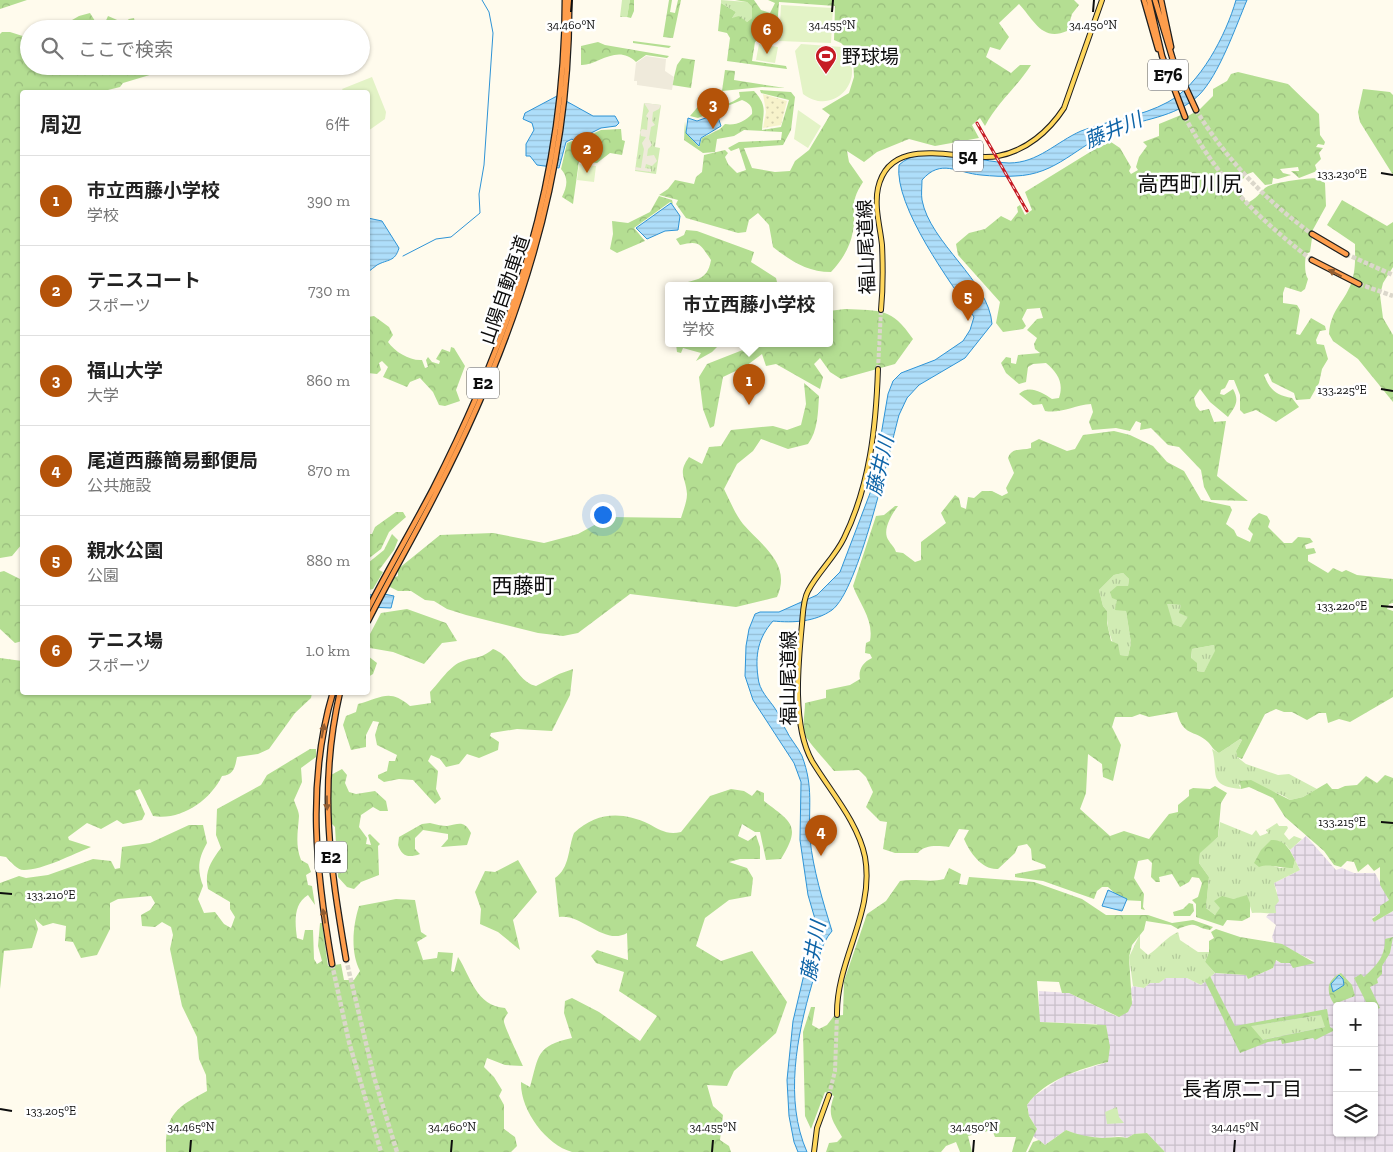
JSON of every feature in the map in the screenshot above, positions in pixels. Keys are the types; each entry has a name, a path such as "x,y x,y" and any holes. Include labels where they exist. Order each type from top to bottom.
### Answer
{"highway":[{"name":"山陽自動車道","path":"564,89 565,0"},
{"name":"山陽自動車道","path":"370,616 385,581 433,489 488,372 524,273 552,173 564,89 569,0"},
{"path":"1144,0 1154,31"},
{"name":"E76","path":"1149,0 1154,31 1170,81 1185,117"},
{"name":"E76","path":"1155,0 1189,96 1196,110"},
{"path":"1161,0 1165,28"},
{"path":"1312,234 1346,254"},
{"path":"1312,260 1359,284"},
{"name":"山陽自動車道","path":"370,605 385,581"},
{"name":"E2","path":"332,695 324,725 317,770 315,839 332,964"},
{"name":"E2","path":"339,695 329,754 327,794 329,845 346,958"}],"main road":[{"name":"福山尾道線","path":"881,310 882,246 877,196 882,179 889,168 899,159 914,153 930,152 978,157 1000,156 1018,150 1036,139 1057,118 1064,108 1102,0"},
{"name":"福山尾道線","path":"837,1015 840,980 860,922 866,871 865,857 856,834 811,760 802,739 798,714 802,623 807,594 844,537 863,490 874,431 878,369"},
{"path":"814,1152 817,1128 829,1095"}],"shaded area":[{"path":"646,56 666,59 665,71 674,77 672,90 637,85 637,81 634,81 636,63"},
{"path":"763,94 787,101 781,125 763,128 766,112"},
{"path":"644,103 661,105 659,109 653,112 652,121 655,125 651,127 649,139 652,145 648,149 647,156 654,155 657,161 652,166 646,164 645,168 651,169 651,172 635,170 635,167 641,168 644,149 642,143 646,137 641,136 640,132 642,129 647,130 648,118 646,116 649,111"},
{"path":"1306,836 1336,870 1342,868 1354,873 1375,873 1389,900 1380,913 1372,918 1374,922 1393,911 1393,1152 1165,1152 1147,1133 1134,1134 1127,1138 1119,1136 1104,1138 1081,1136 1066,1130 1045,1145 1033,1136 1037,1129 1029,1116 1027,1105 1033,1097 1064,1076 1108,1062 1097,1024 1039,1022 1039,991 1069,993 1116,1016 1133,1000 1130,990 1133,986 1144,988 1150,983 1159,983 1166,978 1187,978 1201,985 1215,973 1246,975 1248,979 1273,968 1275,960 1281,963 1314,961 1274,942 1272,937 1276,925 1266,917 1275,906 1277,891 1274,883 1300,870 1290,850"}],"green space":[{"path":"0,0 27,0 0,9"},
{"path":"622,0 630,0 627,17 620,17"},
{"path":"630,0 634,0 634,11 631,18 627,17"},
{"path":"669,0 672,0 670,12 675,13 678,0 681,0 673,38 663,37"},
{"path":"721,0 747,2 752,7 752,18 747,22 732,18 736,12 721,3"},
{"path":"735,0 754,0 761,10 770,13 775,3 768,0 1074,0 1079,5 1072,14 1067,31 1058,34 1051,34 1039,28 1019,4 999,23 1009,37 1000,50 990,47 986,57 1011,73 1020,65 1031,65 995,110 985,126 980,118 972,125 979,138 935,146 909,139 877,152 864,162 847,151 849,162 863,182 854,202 853,231 848,248 842,258 831,272 822,272 800,265 773,247 769,225 758,213 749,220 746,232 738,233 686,218 676,204 678,200 659,195 668,189 675,180 694,184 696,177 702,172 704,155 725,150 728,153 725,157 728,164 737,173 746,170 739,148 731,151 728,148 739,142 781,140 782,132 744,130 734,136 717,139 715,152 703,153 684,140 685,121 686,133 699,147 702,138 720,129 725,124 737,124 743,121 752,114 752,109 747,102 742,100 698,118 690,116 702,102 704,106 714,107 732,102 740,97 739,92 754,91 763,105 762,130 781,127 789,100 761,93 760,90 791,92 795,97 791,130 783,145 744,148 752,168 775,172 790,171 795,161 809,150 830,115 822,109 849,93 854,77 853,55 841,43 834,40 835,6 779,2 777,29 764,27 759,31 760,38 755,42 752,61 786,66 787,69 727,61 730,38 727,33 718,31 721,3 736,12 732,18 739,16 747,22 752,18 752,7 747,2"},
{"path":"781,5 833,8 831,43 779,41"},
{"path":"90,13 94,20 72,20"},
{"path":"108,16 117,20 106,20"},
{"path":"2,32 10,32 20,35 20,75 150,75 123,83 120,87 108,90 20,90 20,546 12,556 0,558 0,34"},
{"path":"633,41 671,46 669,48 633,43"},
{"path":"598,42 605,45 669,56 667,58 646,55 636,62 629,57 614,55 581,65 581,46"},
{"path":"759,44 778,47 775,63 756,60"},
{"name":"野球場","path":"801,44 842,47 850,59 852,71 850,82 845,91 836,98 826,101 815,100 803,94 795,51"},
{"path":"682,58 695,60 691,88 672,85 677,65"},
{"path":"725,70 735,71 734,80 785,88 762,87 722,91"},
{"path":"1238,72 1288,84 1319,114 1320,135 1325,142 1324,145 1318,144 1316,147 1323,148 1319,153 1321,159 1315,165 1317,171 1299,178 1291,171 1299,171 1298,167 1280,169 1283,173 1291,175 1278,179 1273,178 1272,184 1265,185 1253,172 1245,175 1244,178 1235,184 1247,203 1269,186 1319,178 1325,183 1326,206 1310,235 1312,238 1310,252 1306,254 1305,260 1305,270 1308,279 1305,289 1301,292 1285,287 1283,293 1283,303 1297,305 1300,310 1296,334 1300,335 1311,318 1325,326 1326,330 1320,331 1316,340 1317,344 1324,345 1328,359 1322,369 1319,383 1310,399 1296,400 1294,393 1272,382 1268,373 1264,375 1271,388 1282,395 1292,398 1299,407 1276,422 1256,410 1244,414 1240,410 1240,395 1234,380 1229,380 1220,394 1224,395 1233,389 1235,393 1236,404 1228,417 1210,402 1200,389 1194,398 1196,406 1200,411 1209,409 1214,422 1226,421 1217,476 1248,501 1211,500 1204,487 1201,470 1179,447 1168,445 1151,428 1140,430 1141,423 1136,421 1130,431 1116,428 1092,430 1089,422 1093,412 1091,404 1051,412 1045,411 1042,404 1033,405 1019,394 1023,391 1031,390 1040,392 1052,399 1059,398 1061,388 1059,379 1046,363 1033,364 1028,367 1026,382 1019,384 1006,373 1001,363 1006,357 1011,358 1011,363 1016,364 1018,355 1040,353 1035,349 1034,344 1037,338 1027,330 1037,319 1043,318 1040,308 1027,309 1022,319 1026,326 1023,329 1003,332 996,323 1000,302 958,255 956,244 969,233 985,229 1001,216 1011,221 1018,212 1017,207 1020,205 1025,215 1032,210 1025,192 1095,149 1111,142 1120,148 1131,167 1129,171 1131,174 1138,170 1136,167 1139,157 1147,146 1143,142 1159,136 1159,124 1181,115 1183,119 1200,109 1213,96 1213,89 1227,81 1231,74"},
{"path":"372,77 386,112 385,119 370,130 370,90 342,89"},
{"path":"1363,89 1390,92 1393,95 1393,175 1360,122 1358,112"},
{"path":"644,103 661,105 655,147 660,148 656,174 635,171"},
{"path":"798,110 821,126 808,148 794,139"},
{"path":"621,129 622,140 625,141 622,155 610,153 597,163 579,161 573,204 562,197 566,183 561,169 567,143 572,141 582,150 588,151 590,135 601,130"},
{"path":"579,164 596,166 594,182 577,180"},
{"path":"659,196 672,200 673,204 670,202 634,228 645,241 617,253 610,249 613,234 612,221 628,223 650,212"},
{"path":"1342,200 1387,226 1393,222 1393,267 1383,283 1380,295 1383,318 1393,335 1393,402 1358,359 1333,341 1329,334 1332,318 1353,279 1355,259 1355,244 1327,225"},
{"path":"686,230 697,231 754,252 751,262 776,278 777,282 690,282 699,279 706,273 711,260 702,247 696,243 680,245 676,239 684,235"},
{"path":"833,310 868,310 884,313 898,321 913,339 895,364 841,379 830,372 820,358 814,364 823,377 820,389 776,364 766,366 762,354 746,366 723,377 714,426 710,428 703,409 699,377 707,364 750,347 833,347"},
{"path":"374,316 389,327 393,335 388,342 391,346 408,357 422,360 425,368 428,367 426,360 428,357 432,362 439,364 440,361 436,359 442,349 450,352 451,347 454,348 465,366 456,390 460,401 445,406 439,405 433,392 420,378 410,382 407,387 383,377 388,367 382,361 379,363 381,370 377,374 370,373 370,317"},
{"path":"676,347 717,347 696,361 701,353 683,348 681,353 677,352"},
{"path":"804,383 819,396 816,427 808,444 788,449 761,439 753,451 737,464 724,489 740,520 773,556 778,565 781,585 777,597 736,607 630,594 578,633 563,636 538,633 466,615 447,609 434,601 425,600 411,591 398,591 388,586 393,578 398,576 398,569 440,535 493,533 544,543 578,534 609,517 681,518 687,494 683,468 689,457 702,464 709,447 721,446 731,430 773,426 787,430 801,425 806,404"},
{"path":"1114,431 1130,435 1153,446 1167,462 1184,471 1201,500 1230,506 1232,510 1226,524 1234,530 1237,536 1250,542 1253,534 1248,529 1252,519 1259,513 1267,516 1270,521 1268,527 1284,543 1292,543 1298,537 1310,538 1313,542 1305,545 1306,549 1314,548 1316,553 1308,555 1308,561 1328,573 1333,568 1342,572 1346,570 1357,575 1393,579 1393,603 1389,604 1387,609 1393,611 1393,697 1350,722 1339,719 1328,723 1326,713 1319,713 1307,720 1292,712 1276,709 1265,714 1242,759 1237,757 1236,751 1242,740 1240,739 1219,753 1203,738 1186,729 1179,720 1177,712 1149,717 1140,714 1132,717 1115,717 1112,727 1121,745 1113,781 1103,777 1102,764 1088,754 1086,793 1080,809 1110,836 1124,831 1149,839 1169,814 1178,812 1178,805 1189,796 1189,790 1193,788 1210,789 1215,786 1227,793 1221,803 1218,837 1200,853 1199,863 1209,877 1206,908 1215,915 1220,908 1214,901 1222,896 1233,899 1247,895 1250,903 1250,917 1242,921 1227,920 1223,926 1196,917 1196,904 1192,900 1198,897 1202,883 1199,878 1192,877 1189,882 1180,887 1172,874 1159,877 1160,882 1156,882 1151,877 1152,863 1148,859 1138,861 1134,878 1144,894 1143,907 1145,910 1141,909 1141,901 1122,900 1108,887 1102,887 1097,891 1094,899 1043,881 1015,877 1015,874 1046,868 1045,865 1032,860 1031,849 1027,844 1018,846 1015,853 998,869 987,867 977,860 964,839 969,830 959,829 949,847 928,847 918,853 895,853 883,849 887,822 880,821 866,807 873,792 866,777 859,770 834,771 805,735 805,703 826,698 826,690 850,685 860,679 862,667 872,658 870,654 865,653 866,643 870,641 870,626 853,586 876,516 884,515 895,506 898,506 888,523 887,537 896,552 903,553 915,562 921,560 921,542 946,523 941,513 955,495 959,498 961,507 966,509 968,497 974,498 982,491 992,491 1002,496 1008,493 1006,488 1014,473 1008,458 1012,452 1031,448 1031,443 1039,439 1067,451 1075,449 1083,435","holes":["1123,573 1129,579 1128,586 1117,586 1110,592 1112,598 1117,600 1115,610 1126,611 1131,643 1128,656 1120,655 1118,644 1111,641 1107,623 1107,611 1103,606 1099,590 1114,575","1167,604 1181,605 1179,613 1188,617 1181,627 1173,624","1214,645 1215,651 1204,672 1197,671 1197,663 1191,658 1192,649"]},
{"path":"396,512 403,512 406,517 389,532 381,549 370,557 370,534 372,534 375,527"},
{"path":"392,534 398,540 394,550 379,570 383,572 373,589 370,590 370,561 384,550"},
{"path":"4,571 20,579 20,642 15,643 0,629 0,572"},
{"path":"1123,573 1129,579 1128,586 1117,599 1121,609 1126,611 1131,643 1128,656 1119,655 1114,644 1108,628 1107,611 1103,606 1099,590 1114,575"},
{"path":"1167,604 1182,605 1189,617 1181,627 1173,624 1167,610"},
{"path":"407,609 446,623 457,641 442,643 424,664 393,652 370,648 370,634 381,613"},
{"path":"1214,645 1216,651 1204,672 1197,671 1191,659 1192,649"},
{"path":"493,649 500,652 524,679 536,686 573,669 570,695 552,731 517,729 491,733 490,736 499,742 498,750 479,758 467,754 459,764 446,767 440,759 431,755 428,761 438,771 436,789 441,799 435,804 413,780 399,779 384,782 378,778 378,775 387,771 389,761 395,761 397,755 377,745 375,735 379,722 373,721 366,735 366,747 351,750 343,725 346,716 356,712 358,704 385,696 396,697 410,706 431,703 430,692 454,666 463,661 481,656"},
{"path":"0,658 20,661 20,695 312,695 311,698 295,713 269,749 258,754 237,757 235,767 229,774 222,776 210,794 184,812 163,817 153,816 140,789 135,791 145,814 142,820 123,824 117,820 101,829 87,823 68,837 69,840 91,847 49,865 24,870 21,870 6,857 0,856"},
{"path":"370,658 377,663 373,674 370,676"},
{"path":"1240,739 1242,740 1236,751 1237,757 1246,764 1278,775 1289,774 1317,789 1303,797 1290,800 1266,790 1239,785 1241,789 1223,785 1216,776 1212,749 1219,753"},
{"path":"310,749 316,749 316,757 301,768 302,782 294,800 299,816 298,849 301,860 308,864 311,872 306,875 308,885 312,886 315,905 308,895 300,903 296,914 297,938 303,940 305,930 313,930 314,959 317,964 322,961 318,946 320,923 322,923 328,966 341,964 344,980 354,980 360,971 355,956 353,939 359,906 396,899 415,900 421,932 427,936 417,942 423,960 437,958 438,952 453,953 451,971 454,972 458,957 481,996 495,1006 505,1008 508,1013 504,1019 504,1024 523,1066 505,1065 487,1058 484,1067 494,1077 502,1090 499,1096 504,1105 504,1129 515,1137 517,1146 511,1152 166,1152 167,1129 174,1114 187,1102 207,1091 206,1075 199,1059 197,1037 182,1006 170,949 173,935 171,927 162,922 155,927 142,926 141,915 150,910 155,903 151,896 118,899 110,903 110,929 97,955 81,958 73,942 65,941 66,926 53,923 43,926 35,919 38,929 32,948 4,951 0,989 0,883 19,876 26,878 48,875 93,859 111,861 115,869 120,868 122,847 150,843 189,825 203,825 207,843 199,864 203,886 198,899 204,913 215,912 224,924 231,928 235,917 230,909 230,902 208,889 207,883 209,867 221,848 216,835 217,809 261,785 267,775"},
{"path":"342,769 347,775 345,783 349,792 356,794 375,791 386,801 388,811 380,811 373,807 361,815 359,827 367,838 366,844 371,845 368,835 370,834 380,844 378,846 379,875 361,882 354,889 347,887 338,877 335,827 331,823 331,775"},
{"path":"1385,775 1393,778 1393,911 1374,922 1372,919 1380,913 1380,906 1389,900 1380,885 1380,867 1374,871 1368,864 1358,872 1354,862 1347,861 1341,867 1334,865 1324,851 1285,817 1273,798 1249,787 1241,789 1240,781 1251,780 1290,800 1303,797 1327,783 1332,789 1338,789 1357,785 1366,776 1377,783"},
{"path":"731,789 744,791 752,796 757,790 764,793 764,801 787,820 792,831 791,839 781,859 766,860 760,832 755,832 742,824 738,836 748,841 756,835 760,847 760,859 740,859 729,862 747,868 753,878 751,896 729,900 705,918 696,946 721,961 752,951 787,1002 776,1033 734,1071 727,1086 707,1085 713,1106 723,1115 720,1140 729,1146 731,1152 572,1152 562,1148 536,1125 525,1104 521,1082 530,1087 535,1067 545,1049 560,1041 572,1038 564,1013 565,1001 572,998 599,1012 640,1041 657,1016 619,991 624,972 596,963 591,956 597,950 628,960 627,933 618,936 601,933 576,920 568,917 559,917 555,878 560,874 566,863 574,833 591,821 600,817 610,816 629,817 664,831 672,833 681,832 710,796"},
{"path":"1220,822 1252,835 1256,830 1260,836 1268,833 1266,830 1277,823 1279,826 1287,826 1288,828 1284,834 1289,840 1294,836 1302,839 1290,850 1286,845 1267,864 1280,868 1293,868 1295,860 1300,870 1274,883 1279,901 1275,906 1276,913 1252,913 1247,896 1233,899 1215,915 1206,908 1209,877 1199,863 1200,852 1218,837"},
{"path":"430,823 445,826 458,824 466,826 471,833 467,845 441,847 448,839 448,834 423,830 415,838 415,849 420,854 406,856 398,845 399,837 422,824"},
{"path":"1271,840 1280,841 1288,848 1295,860 1293,868 1259,867 1254,863 1261,850"},
{"path":"518,860 537,892 513,920 520,950 498,932 480,924 481,909 475,892 485,871 495,872"},
{"path":"949,868 961,874 959,884 967,885 969,877 1034,882 1082,899 1106,915 1148,915 1172,923 1193,920 1213,927 1210,930 1190,925 1178,929 1171,925 1146,921 1144,930 1132,945 1129,957 1132,1004 1128,1012 1119,1017 1069,993 1062,993 1059,982 1037,981 1040,1022 1106,1025 1110,1047 1108,1062 1075,1072 1053,1082 1027,1105 1029,1116 1037,1129 1026,1152 1012,1152 1016,1137 995,1137 992,1130 968,1136 972,1152 960,1152 956,1142 946,1146 941,1152 826,1152 829,1143 837,1142 842,1137 831,1113 834,1096 825,1092 811,1129 805,1116 803,1032 811,1007 815,1007 812,1025 819,1029 827,1025 834,1016 843,1015 844,981 867,914 886,901 900,881 944,879"},
{"path":"1189,903 1193,904 1194,911 1190,916 1174,916 1173,912 1183,909"},
{"path":"1216,929 1240,937 1282,944 1315,963 1293,968 1290,963 1281,963 1276,960 1273,968 1248,979 1246,975 1215,973 1205,962 1209,952 1209,941 1214,938 1211,932"},
{"path":"1178,932 1180,940 1198,952 1209,952 1205,962 1215,973 1201,985 1187,978 1166,978 1159,983 1150,983 1144,988 1133,986 1129,957 1140,934 1140,948 1148,955"},
{"path":"1393,937 1390,953 1382,966 1382,974 1377,979 1378,983 1370,987 1377,1002 1366,1002 1354,978 1361,974 1364,977 1373,969 1384,951 1385,939"},
{"path":"1341,973 1352,985 1355,996 1339,1002 1333,1002 1329,987 1332,979"},
{"path":"1210,976 1235,1026 1327,1009 1330,1027 1333,1031 1315,1040 1313,1038 1282,1044 1281,1040 1268,1042 1240,1053 1205,981","holes":["1321,1015 1325,1027 1263,1040 1251,1026"]},
{"path":"1322,1015 1325,1027 1262,1040 1250,1026"},
{"path":"1117,1107 1119,1117 1124,1123 1107,1124 1105,1112"},
{"path":"1066,1130 1084,1136 1102,1138 1127,1138 1134,1134 1147,1133 1165,1152 1028,1152 1033,1142 1039,1140 1045,1145"}],"water":[{"name":"藤井川","path":"1236,0 1247,0 1220,63 1199,95 1179,109 1113,131 1043,171 1011,176 989,176 943,168 929,173 922,180 922,200 927,216 981,293 988,308 992,324 965,358 919,385 907,398 899,415 872,519 852,576 842,597 832,610 818,617 796,622 773,621 761,640 757,654 760,687 776,710 802,756 806,767 810,798 811,850 832,931 824,943 819,956 798,1046 795,1068 796,1111 800,1132 807,1152 798,1152 789,1116 787,1080 793,1021 810,949 816,937 815,919 808,895 800,840 801,782 794,763 753,700 745,676 746,646 749,629 755,614 760,612 779,612 817,595 840,572 872,488 888,394 893,381 901,373 935,360 963,341 970,330 974,317 939,265 914,223 905,202 900,182 899,165 909,158 936,154 1009,163 1029,160 1081,131 1158,107 1180,94 1201,71 1219,43"},
{"path":"557,96 593,116 615,116 619,123 616,126 601,128 589,134 587,146 583,149 572,139 566,142 559,168 537,165 530,156 526,156 526,144 534,130 532,123 523,119 525,113"},
{"path":"717,114 721,126 701,138 699,146 686,133 688,118 697,121"},
{"path":"671,203 680,216 678,230 665,231 647,239 636,228"},
{"path":"370,218 382,221 399,248 393,258 370,270"},
{"path":"384,594 394,596 391,608 370,607 370,595"},
{"path":"1108,890 1127,899 1122,911 1102,906"},
{"path":"1339,975 1343,979 1344,985 1333,992 1331,984"}],"waterway":[{"path":"403,256 436,239 451,237 480,213 479,194 484,165 493,33 489,12 482,0"}],"tunnel":[{"path":"1196,110 1233,162 1278,207 1312,234"},
{"path":"1185,117 1197,139 1240,196 1273,229 1312,260"},
{"path":"1346,254 1393,275"},
{"path":"1359,284 1393,296"},
{"path":"878,369 881,310"},
{"path":"346,959 374,1077 397,1152"},
{"path":"332,964 349,1042 381,1152"},
{"path":"829,1095 835,1071 837,1015"}],"railway":[{"path":"977,123 1027,211"}],"place":[{"name":"テニス場","path":"767,54"},
{"name":"野球場","path":"826,75"},
{"name":"福山大学","path":"713,129"},
{"name":"テニスコート","path":"587,173"},
{"name":"親水公園","path":"968,321"},
{"name":"市立西藤小学校","path":"749,405"},
{"name":"尾道西藤簡易郵便局","path":"821,856"}],"district":[{"name":"高西町川尻","path":"1190,183"},
{"name":"西藤町","path":"523,585"},
{"name":"長者原二丁目","path":"1242,1089"}]}
